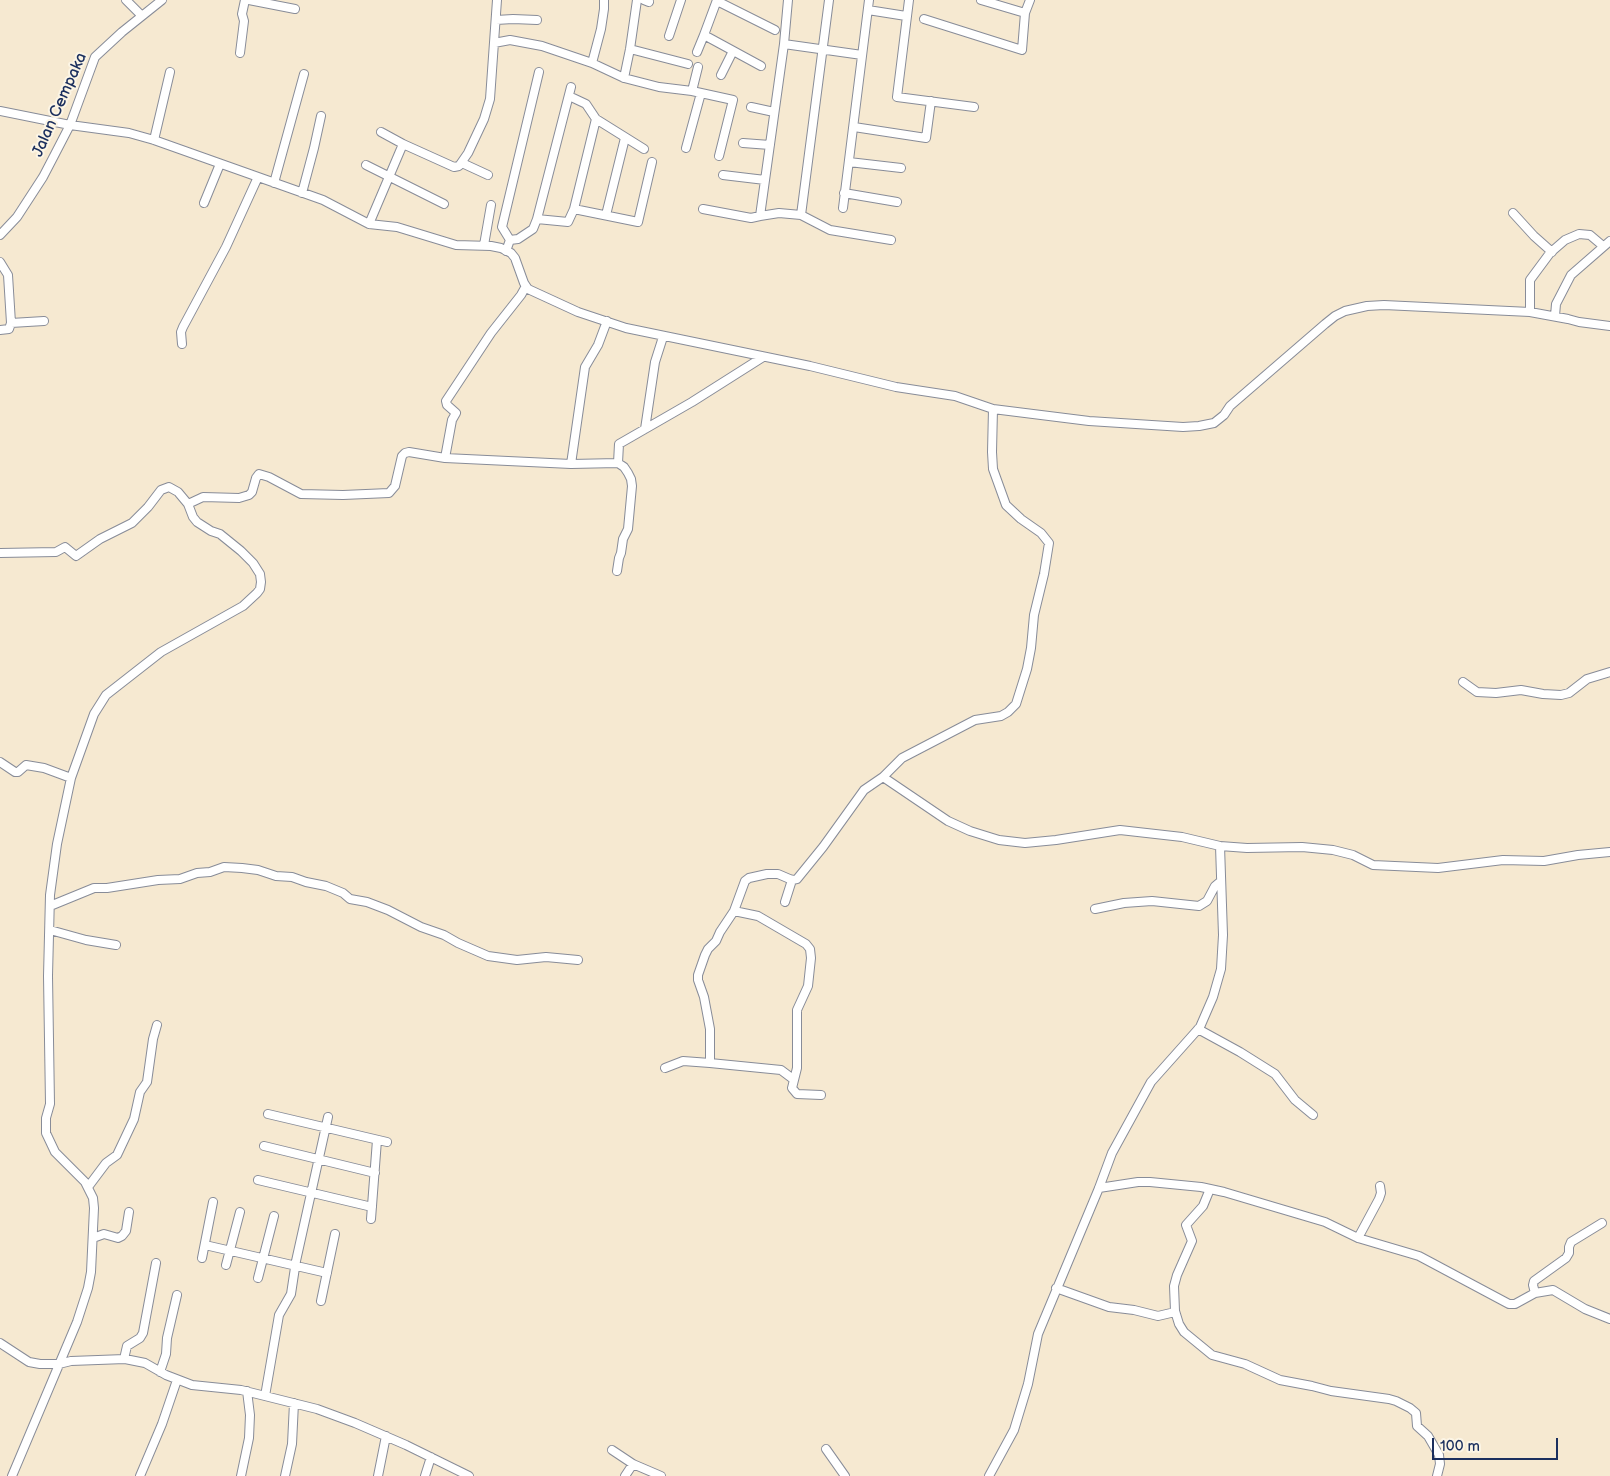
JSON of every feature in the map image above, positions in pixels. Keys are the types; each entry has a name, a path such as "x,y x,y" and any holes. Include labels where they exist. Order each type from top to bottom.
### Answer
{"street":[{"path":"126,0 142,16"},
{"name":"Jalan Cempaka","path":"0,235 17,217 43,177 70,124 95,57 104,47 162,0"},
{"path":"240,53 244,21 242,14 245,0"},
{"path":"251,0 295,8"},
{"path":"380,132 455,168 462,163 484,119 490,99 497,0"},
{"path":"592,63 601,29 604,0"},
{"path":"624,78 637,0"},
{"path":"669,36 681,0"},
{"path":"801,215 829,0"},
{"path":"843,208 869,0"},
{"path":"909,0 898,97 974,106"},
{"path":"981,0 1025,13"},
{"path":"924,19 1022,50 1025,13 1030,0"},
{"path":"697,52 717,1 775,30"},
{"path":"760,216 784,44 787,1"},
{"path":"868,10 906,16"},
{"path":"496,20 537,20"},
{"path":"704,35 761,66"},
{"path":"494,43 510,40 542,46 592,63 624,78 659,87 692,91 733,100 719,156"},
{"path":"784,44 862,55"},
{"path":"630,48 688,64"},
{"path":"721,75 733,51"},
{"path":"692,91 698,67"},
{"path":"154,140 170,72"},
{"path":"510,240 502,228 539,72"},
{"path":"274,183 304,74"},
{"path":"510,240 518,239 533,229 537,219 571,87"},
{"path":"686,148 701,93"},
{"path":"568,96 586,104 596,119 644,149"},
{"path":"854,126 926,138 931,101"},
{"path":"751,107 774,112"},
{"path":"0,111 129,133 154,140 323,200 369,224 397,227 456,245 484,245 506,251 515,258 526,286 538,294 578,312 626,328 810,366 896,387 955,396 993,409 1089,420 1183,427 1207,425 1219,420 1230,406 1314,332 1335,316 1345,311 1367,306 1384,305 1530,312 1610,326"},
{"path":"302,193 321,116"},
{"path":"537,219 568,222 574,209 596,119"},
{"path":"606,214 625,138"},
{"path":"743,143 770,146"},
{"path":"369,224 403,144"},
{"path":"574,209 638,222 652,162"},
{"path":"849,162 901,168"},
{"path":"462,163 488,175"},
{"path":"204,203 220,164"},
{"path":"366,165 444,204"},
{"path":"723,175 765,180"},
{"path":"182,344 181,332 183,327 237,224 258,177"},
{"path":"844,193 897,202"},
{"path":"484,245 491,205"},
{"path":"703,209 751,218 779,212 801,215 830,230 891,240"},
{"path":"1513,213 1552,252"},
{"path":"1530,312 1530,280 1552,252 1572,236 1579,234 1590,235 1602,246"},
{"path":"506,251 510,240"},
{"path":"1555,316 1556,304 1571,275 1610,241"},
{"path":"0,262 8,275 11,323 9,329 0,330"},
{"path":"444,458 452,420 456,413 447,405 446,401 491,333 526,286"},
{"path":"11,323 44,321"},
{"path":"571,464 585,367 598,345 606,321"},
{"path":"645,429 654,362 663,337"},
{"path":"618,463 619,444 763,357"},
{"path":"710,1063 710,1029 698,975 708,949 716,941 734,911 743,884 749,878 767,874 778,874 792,880 798,878 864,790 883,777 892,766 907,755 975,720 995,718 1008,712 1016,704 1027,669 1034,615 1044,574 1048,543 1041,534 1006,505 993,469 993,409"},
{"path":"188,504 203,497 236,498 250,494 259,474 269,477 301,494 389,493 394,486 400,461 406,452 444,458 571,464 618,463 628,473 632,486 628,529 622,539 617,571"},
{"path":"0,553 56,552 66,548 77,555 100,539 132,524 161,490 169,487 178,492 188,504 193,517 198,522 229,540 253,563 261,578 260,589 253,598 161,652 106,695 94,714 71,778 57,844 50,895 48,976 50,1104 46,1118 46,1133 55,1152 88,1187 93,1198 97,1236 88,1288 65,1362 12,1476"},
{"path":"1463,682 1477,692 1496,693 1522,690 1561,695 1569,693 1587,678 1610,672"},
{"path":"0,762 16,772 26,764 44,768 71,778"},
{"path":"883,777 948,821 970,831 999,840 1025,842 1056,840 1120,830 1182,837 1220,846 1333,850 1353,855 1373,865 1438,868 1503,860 1544,861 1610,852"},
{"path":"989,1476 1014,1430 1028,1384 1036,1339 1112,1153 1151,1082 1198,1029 1203,1022 1213,997 1221,968 1223,934 1220,846"},
{"path":"50,906 94,888 107,888 180,878 224,867 242,868 321,884 344,893 350,899 367,902 388,910 421,927 444,935 488,956 517,960 546,957 578,960"},
{"path":"785,902 792,880"},
{"path":"1095,909 1124,903 1152,901 1199,906 1207,901 1215,886 1221,881"},
{"path":"734,911 758,916 806,944 810,949 808,986 797,1015 797,1068 792,1088 797,1094 822,1095"},
{"path":"50,930 86,940 116,945"},
{"path":"88,1187 106,1163 117,1155 134,1119 141,1091 147,1082 153,1039 157,1025"},
{"path":"1198,1029 1275,1074 1295,1100 1313,1115"},
{"path":"664,1068 683,1061 710,1063 781,1070 793,1079"},
{"path":"268,1114 387,1142"},
{"path":"265,1396 279,1315 291,1294 295,1265 328,1117"},
{"path":"371,1219 376,1140"},
{"path":"264,1146 375,1173"},
{"path":"258,1180 372,1207"},
{"path":"1099,1188 1138,1182 1201,1186 1325,1222 1358,1238 1420,1256 1509,1304 1515,1304 1535,1293 1548,1290 1557,1291 1577,1305 1610,1319"},
{"path":"1358,1238 1379,1199 1381,1193 1380,1186"},
{"path":"1210,1189 1203,1206 1186,1225 1192,1241 1174,1286 1175,1312 1184,1332 1212,1355 1238,1362 1280,1380 1331,1391 1389,1399 1413,1410 1416,1413 1417,1426 1428,1436 1439,1455 1440,1464 1437,1476"},
{"path":"202,1258 213,1202"},
{"path":"97,1236 107,1234 118,1238 122,1236 126,1230 130,1212"},
{"path":"226,1265 240,1212"},
{"path":"258,1278 274,1216"},
{"path":"1535,1293 1534,1281 1566,1258 1569,1254 1571,1242 1602,1223"},
{"path":"321,1301 335,1234"},
{"path":"205,1245 327,1273"},
{"path":"124,1359 127,1346 140,1338 143,1333 156,1263"},
{"path":"1056,1288 1109,1307 1134,1310 1158,1316 1175,1312"},
{"path":"160,1372 166,1354 167,1338 177,1295"},
{"path":"0,1343 29,1362 40,1364 124,1359 145,1363 177,1380 192,1385 246,1391 294,1403 334,1415 386,1436 465,1475"},
{"path":"140,1476 159,1432 177,1380"},
{"path":"242,1476 249,1438 250,1415 246,1391"},
{"path":"285,1476 292,1444 294,1403"},
{"path":"378,1476 386,1436"},
{"path":"826,1449 845,1476"},
{"path":"612,1450 633,1464 660,1476"},
{"path":"424,1476 431,1457"},
{"path":"625,1476 633,1464"}]}
